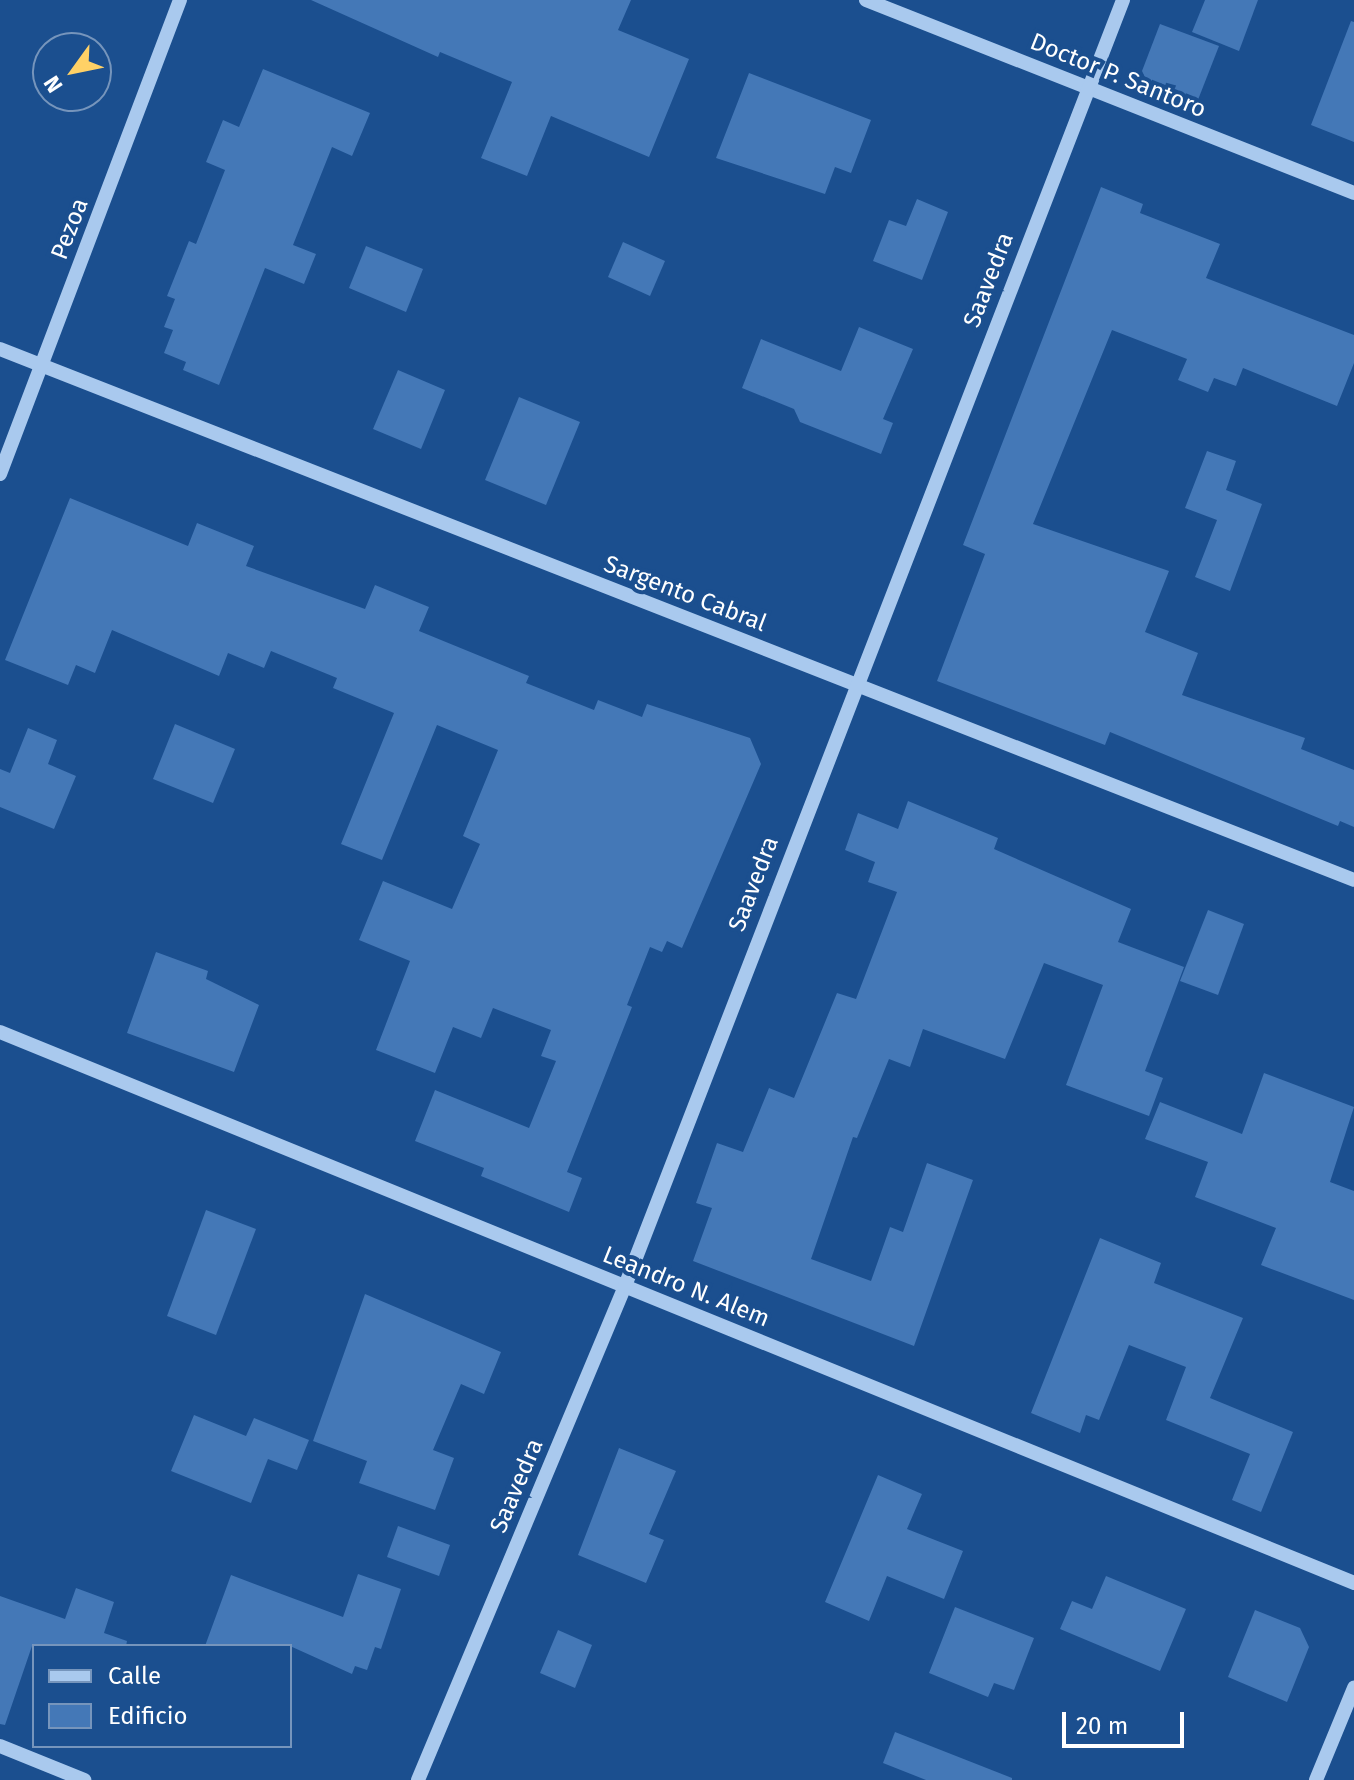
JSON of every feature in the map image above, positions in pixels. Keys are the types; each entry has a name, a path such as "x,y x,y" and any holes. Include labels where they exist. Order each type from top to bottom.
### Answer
{"street":[{"name":"Pezoa","path":"0,474 180,0"},
{"name":"Doctor P. Santoro","path":"866,0 1354,193"},
{"name":"Saavedra","path":"418,1780 625,1286 854,684 1123,0"},
{"name":"Sargento Cabral","path":"0,349 1354,880"},
{"name":"Leandro N. Alem","path":"0,1032 1354,1583"},
{"path":"1316,1780 1354,1688"},
{"path":"0,1746 84,1780"}],"building":[{"path":"311,0 631,0 618,30 689,59 649,157 551,116 527,176 481,158 512,82 440,52 438,57"},
{"path":"1205,0 1258,0 1239,51 1192,32"},
{"path":"1351,21 1354,22 1354,142 1311,125"},
{"path":"1160,24 1219,46 1194,110 1153,94 1142,71"},
{"path":"263,69 370,113 352,156 332,147 293,245 316,254 304,284 265,268 219,385 183,370 186,362 164,353 173,330 164,327 175,299 167,296 189,241 196,244 225,170 206,162 223,120 239,127"},
{"path":"749,73 871,120 851,173 835,167 825,194 716,158"},
{"path":"1101,187 1143,204 1140,213 1220,244 1206,278 1354,335 1354,363 1337,406 1243,368 1236,386 1214,378 1208,392 1178,380 1187,359 1112,330 1033,524 1169,571 1145,632 1198,653 1182,695 1305,738 1301,749 1354,770 1354,827 1340,821 1338,826 1110,732 1105,745 937,681 985,554 963,545"},
{"path":"917,199 948,212 922,280 873,261 889,220 906,226"},
{"path":"623,242 665,261 650,296 608,277"},
{"path":"366,246 423,269 406,312 349,288"},
{"path":"859,327 913,349 883,419 893,423 881,454 800,422 794,409 742,388 761,339 841,371"},
{"path":"398,370 445,390 421,449 373,429"},
{"path":"519,397 580,422 546,505 485,480"},
{"path":"1207,451 1236,461 1226,490 1262,504 1230,591 1195,577 1217,520 1185,508"},
{"path":"70,498 188,546 197,523 254,546 246,566 365,609 375,585 429,607 419,631 529,676 526,683 594,710 598,700 642,717 647,704 750,738 761,764 682,948 667,941 662,952 650,947 627,1005 632,1007 567,1172 582,1178 569,1212 481,1176 484,1168 415,1141 435,1090 529,1128 556,1061 541,1056 551,1030 493,1008 481,1038 453,1027 435,1073 376,1050 410,961 359,940 383,881 452,909 480,844 463,836 498,750 437,725 382,860 341,844 394,713 333,688 337,678 271,651 264,668 228,653 219,676 112,630 95,673 76,665 68,685 5,660"},
{"path":"175,724 235,749 213,803 153,779"},
{"path":"28,728 57,740 48,764 76,776 54,829 0,807 0,769 10,773"},
{"path":"908,801 998,838 994,849 1131,909 1118,942 1184,967 1145,1071 1163,1078 1149,1116 1066,1085 1103,985 1044,963 1005,1059 923,1029 910,1067 889,1059 857,1138 853,1137 811,1259 871,1281 890,1227 903,1232 927,1163 973,1180 914,1346 693,1261 712,1208 696,1203 717,1143 743,1152 769,1088 794,1098 837,993 856,999 897,892 868,882 875,862 845,850 858,813 898,829"},
{"path":"1208,910 1244,924 1218,995 1180,981"},
{"path":"156,952 208,971 206,979 259,1005 234,1072 127,1033"},
{"path":"1264,1073 1354,1107 1330,1182 1354,1191 1354,1300 1261,1265 1276,1228 1195,1197 1208,1162 1145,1139 1160,1102 1242,1134"},
{"path":"206,1210 256,1229 216,1335 167,1316"},
{"path":"1100,1238 1161,1263 1154,1283 1243,1318 1210,1398 1293,1432 1261,1512 1232,1500 1250,1454 1166,1420 1186,1367 1129,1345 1099,1420 1086,1415 1080,1433 1031,1413"},
{"path":"365,1294 501,1352 484,1394 461,1384 433,1450 454,1458 435,1510 359,1483 367,1461 313,1441"},
{"path":"194,1415 246,1436 254,1418 309,1440 297,1470 268,1459 251,1503 171,1471"},
{"path":"619,1448 676,1471 649,1534 664,1540 646,1583 578,1555"},
{"path":"878,1475 922,1494 907,1529 963,1551 944,1599 887,1576 869,1621 825,1602"},
{"path":"398,1526 450,1545 439,1576 387,1557"},
{"path":"358,1574 401,1589 381,1649 375,1647 367,1670 355,1666 352,1674 292,1647 292,1644 206,1644 231,1575 343,1617"},
{"path":"1106,1576 1186,1609 1160,1671 1060,1629 1072,1601 1092,1609"},
{"path":"76,1588 114,1602 104,1633 127,1641 126,1644 32,1644 5,1725 0,1724 0,1596 65,1619"},
{"path":"955,1607 1034,1638 1014,1690 994,1683 988,1697 929,1673"},
{"path":"1255,1610 1300,1628 1309,1647 1287,1702 1228,1677"},
{"path":"558,1630 592,1645 575,1688 540,1673"},
{"path":"895,1732 1012,1780 926,1780 883,1763"}]}
